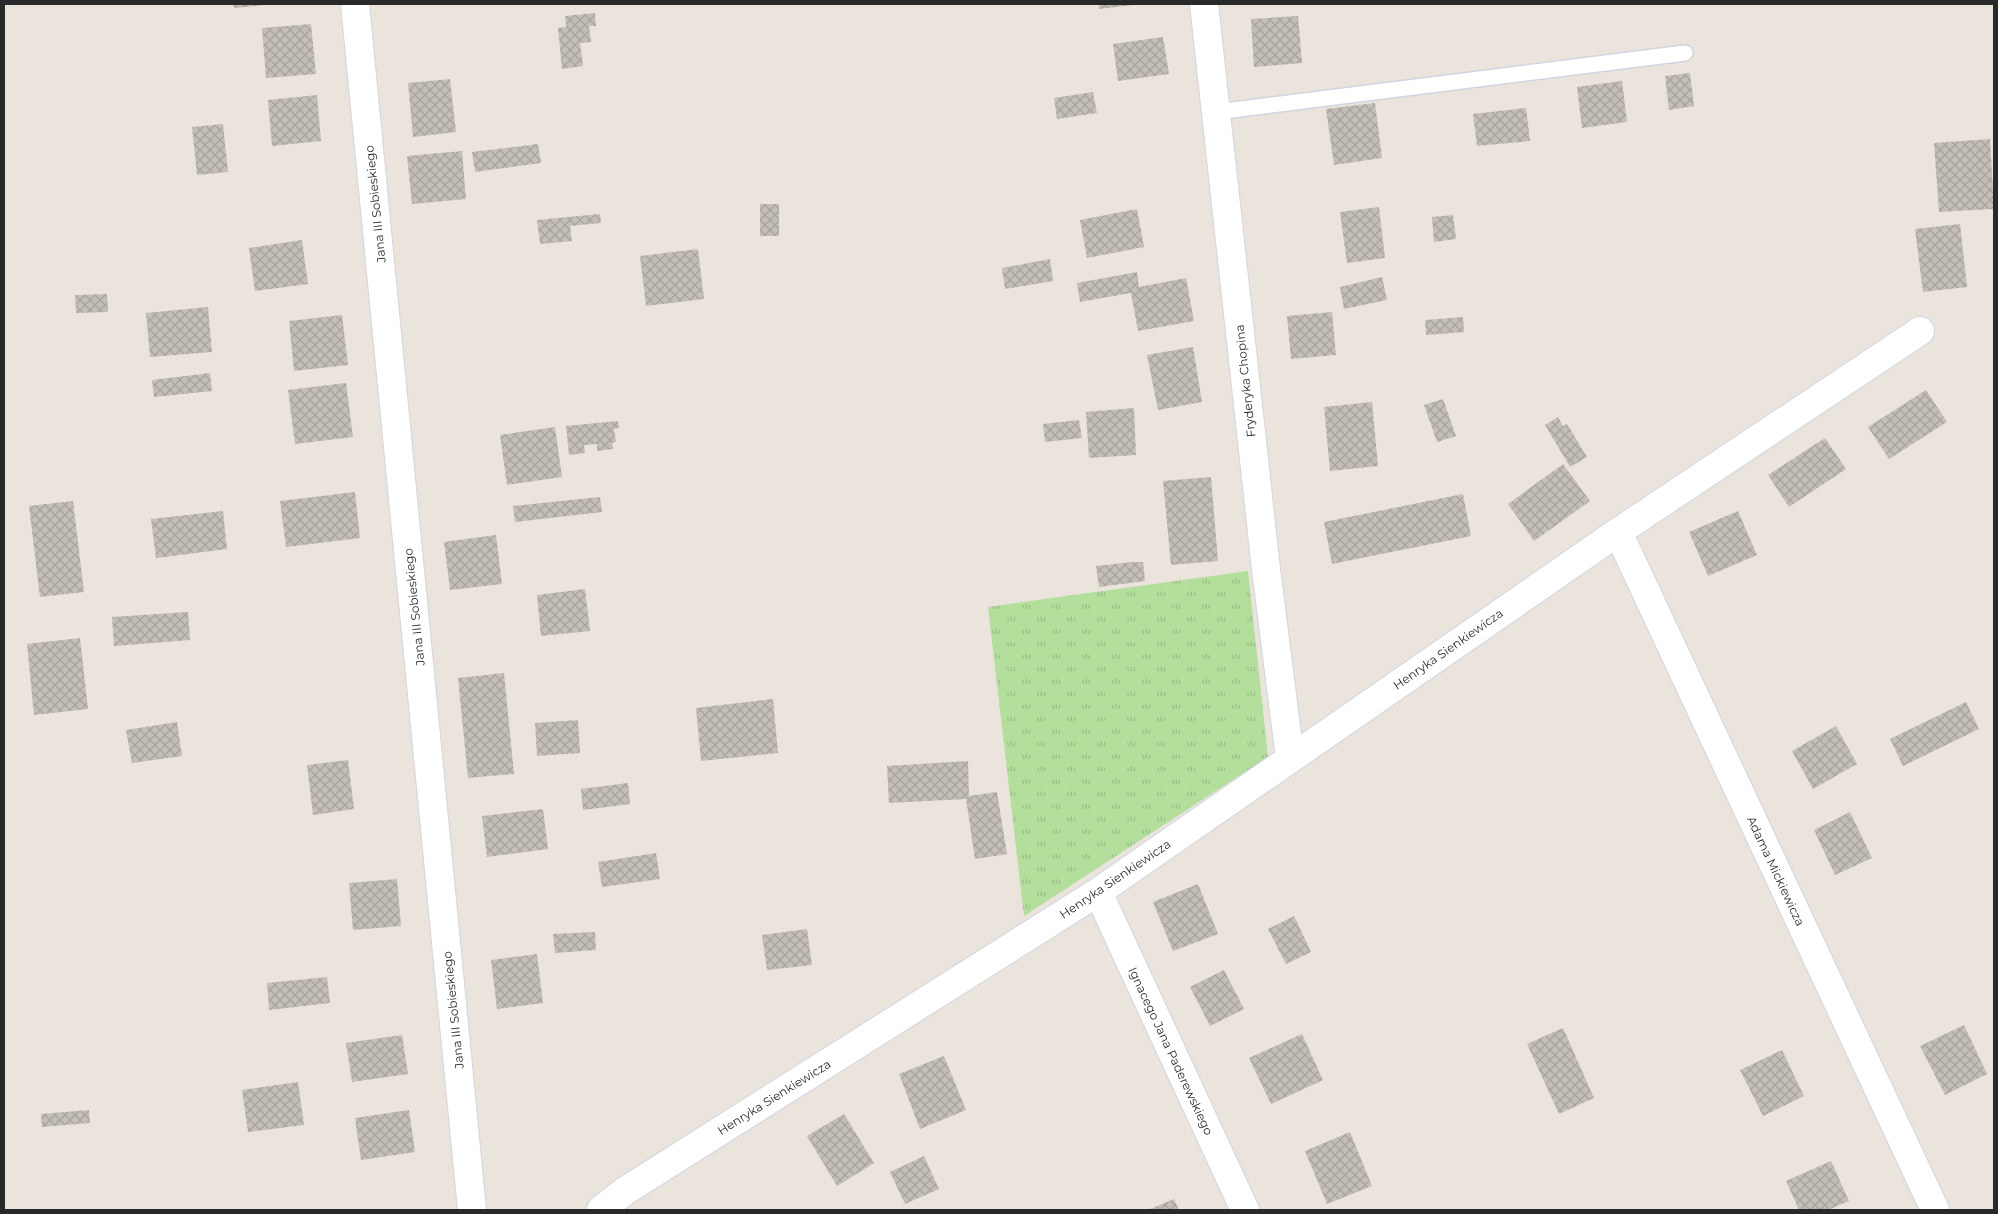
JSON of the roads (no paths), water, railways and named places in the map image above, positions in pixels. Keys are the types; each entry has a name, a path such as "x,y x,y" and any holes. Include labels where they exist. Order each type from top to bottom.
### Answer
{"street":[{"name":"Jana III Sobieskiego","path":"355,4 472,1210"},
{"name":"Fryderyka Chopina","path":"1204,4 1266,569 1290,758"},
{"name":"Henryka Sienkiewicza","path":"601,1210 625,1191 1098,892 1618,532 1920,331"},
{"name":"Adama Mickiewicza","path":"1618,532 1934,1210"},
{"name":"Ignacego Jana Paderewskiego","path":"1098,892 1245,1210"}],"lane":[{"path":"1216,112 1685,53"}]}
